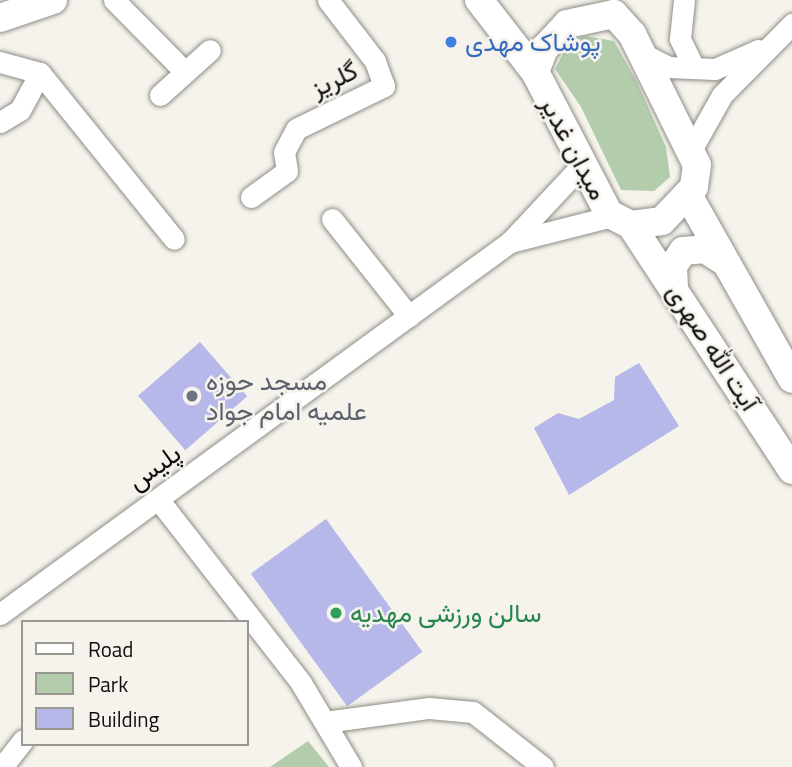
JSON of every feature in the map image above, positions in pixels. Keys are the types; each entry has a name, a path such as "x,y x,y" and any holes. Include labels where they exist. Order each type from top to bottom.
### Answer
{"main road":[{"path":"0,19 53,0"},
{"path":"479,0 535,72"},
{"name":"میدان غدیر","path":"608,7 641,53 696,165 688,195 662,221 622,220 582,165 535,72 544,49 567,24 608,7"},
{"name":"آیت الله صهری","path":"688,195 792,379"},
{"name":"آیت الله صهری","path":"622,220 674,287 792,470"},
{"path":"674,287 673,266 684,251 705,249 725,262"}],"street":[{"path":"114,0 185,72"},
{"name":"گلریز","path":"251,197 287,171 284,152 296,129 384,86 375,61 328,0"},
{"path":"684,0 680,39 694,68"},
{"path":"690,152 722,95 766,46 792,24"},
{"path":"641,53 668,67 715,69 766,46"},
{"path":"160,95 210,50"},
{"path":"0,62 40,73 174,239"},
{"path":"0,122 20,110 40,73"},
{"path":"510,242 582,165"},
{"path":"332,219 409,316"},
{"path":"510,242 622,220"},
{"name":"پلیس","path":"0,614 510,242"},
{"path":"158,499 325,722 351,767"},
{"path":"325,722 429,708 473,712 538,765"},
{"path":"2,767 21,743"}],"green space":[{"path":"585,36 614,41 637,82 666,147 670,177 654,191 621,190 581,107 555,69 570,41"},
{"path":"308,741 329,767 270,767"}],"building":[{"name":"مسجد حوزه علمیه امام جواد","path":"200,342 247,396 185,450 138,396"},
{"path":"639,363 679,426 569,495 534,428 558,413 579,419 614,400 615,377"},
{"name":"سالن ورزشی مهدیه","path":"326,519 422,652 347,706 251,574"}],"place":[{"name":"پوشاک مهدی","path":"451,42"},
{"name":"مسجد حوزه علمیه امام جواد","path":"192,396"},
{"name":"سالن ورزشی مهدیه","path":"336,613"}]}
